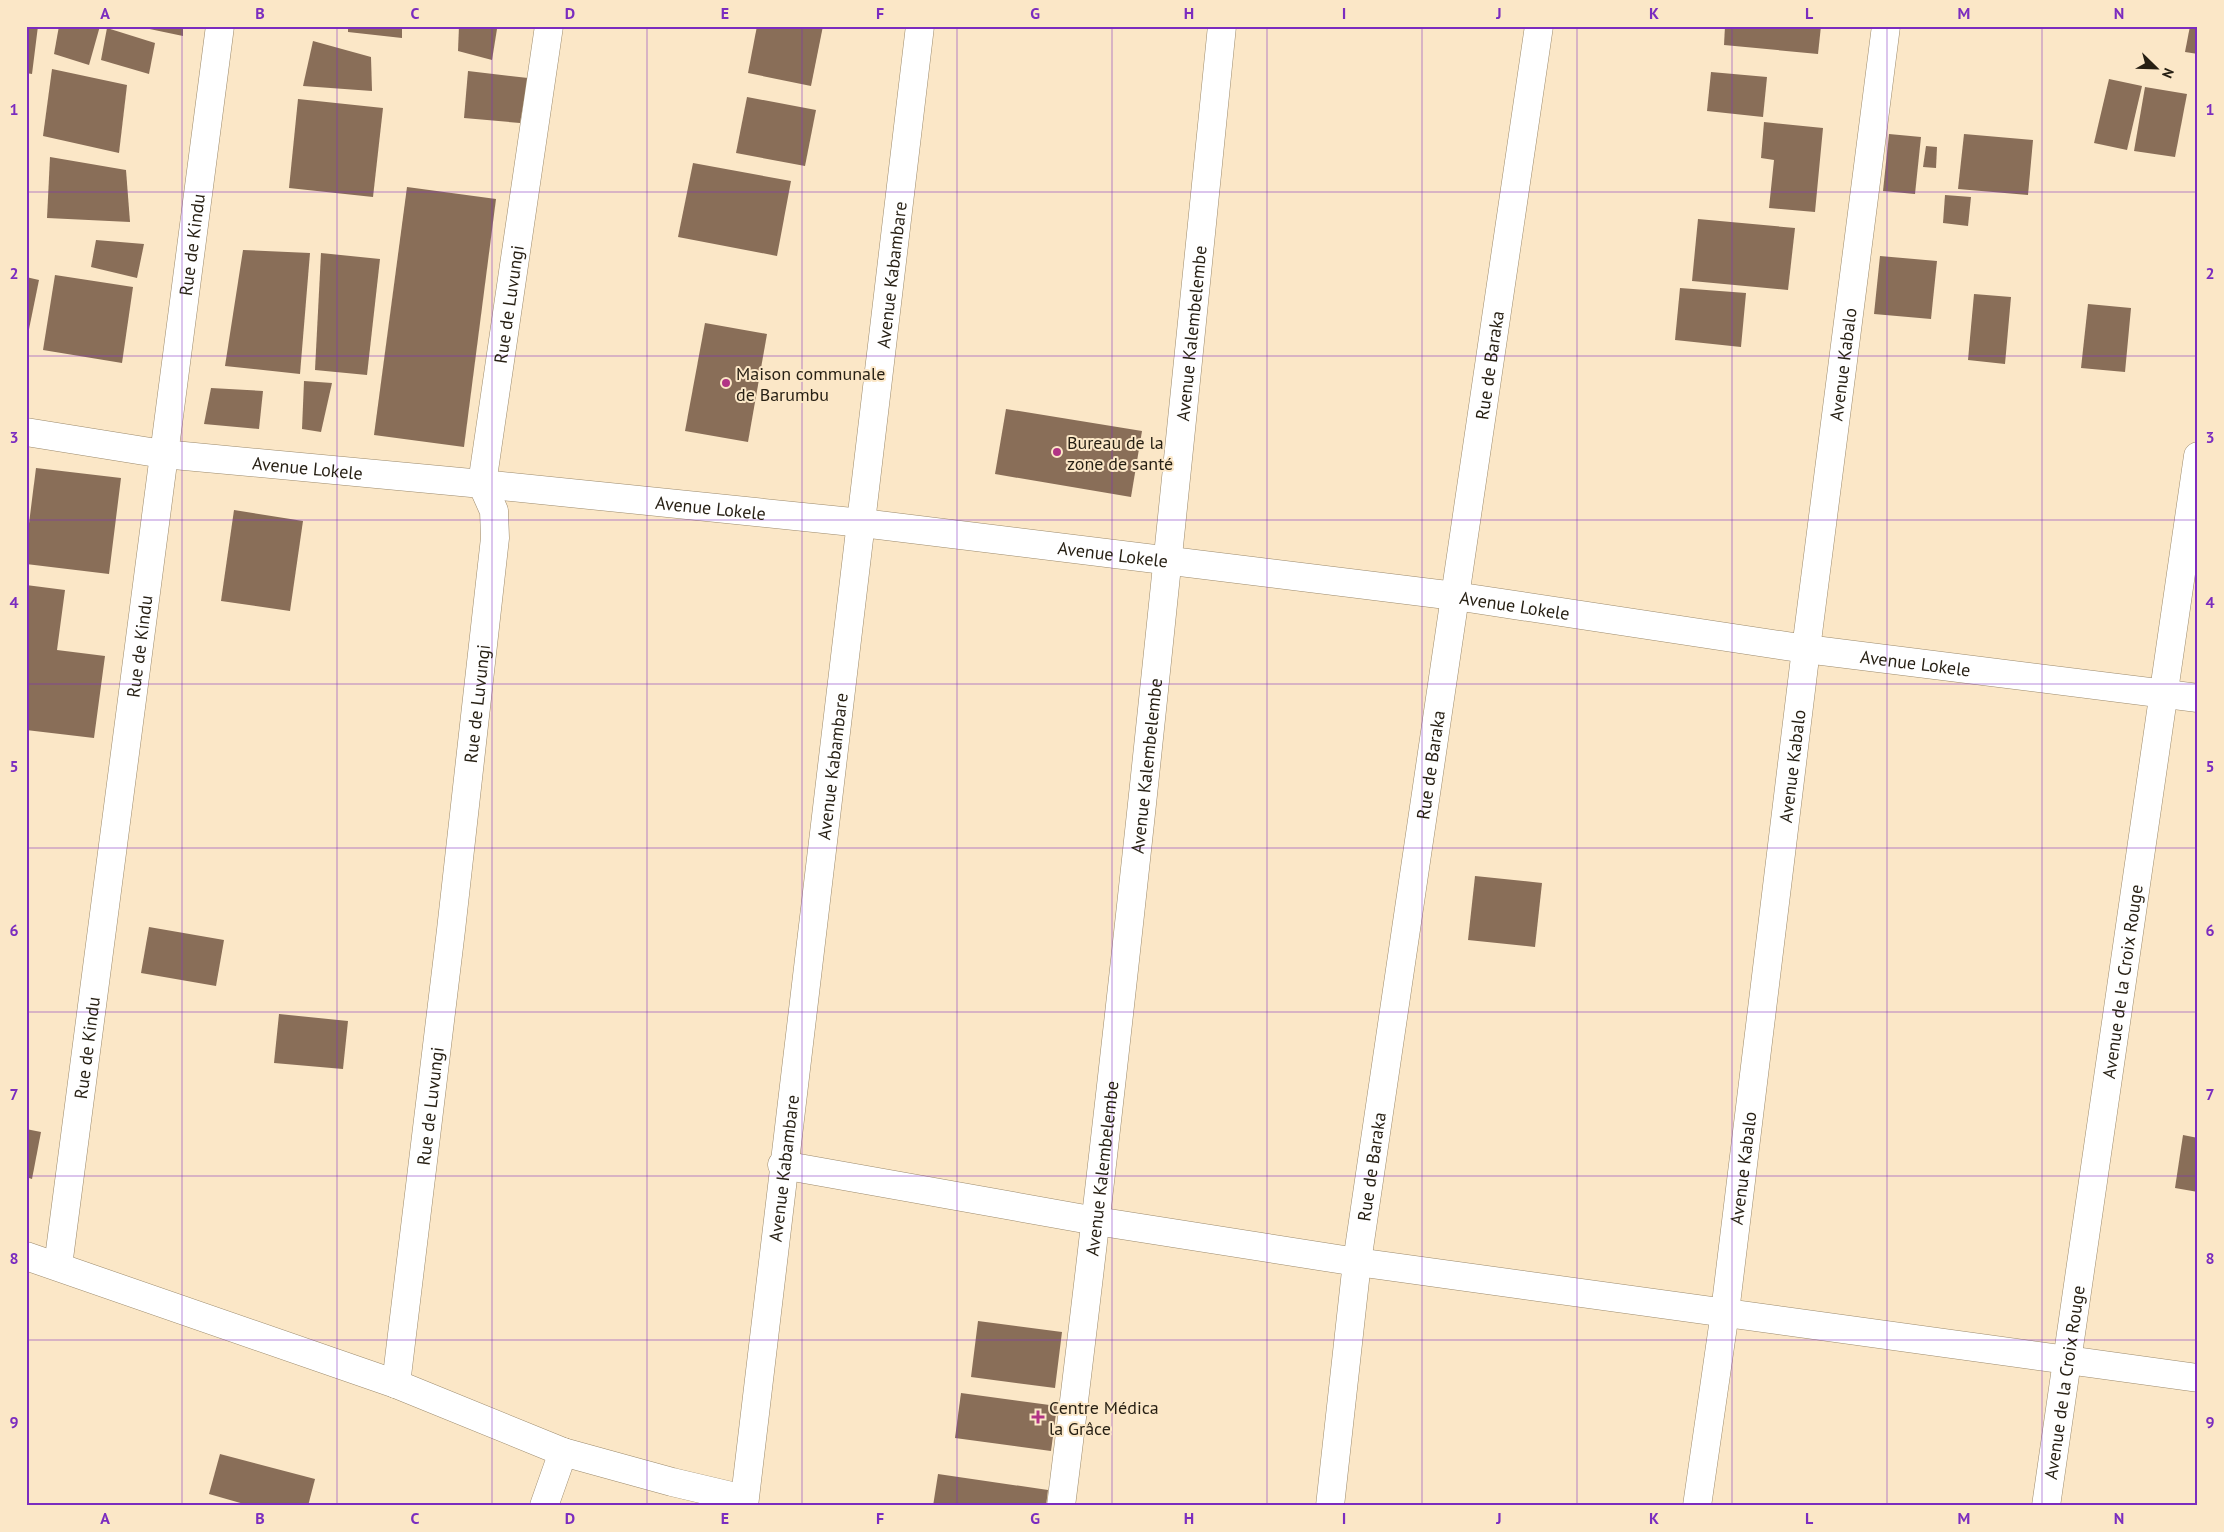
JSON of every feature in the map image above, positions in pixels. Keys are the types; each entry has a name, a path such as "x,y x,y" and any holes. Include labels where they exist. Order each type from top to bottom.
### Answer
{"street":[{"name":"Rue de Kindu","path":"58,1266 220,26"},
{"name":"Rue de Luvungi","path":"396,1384 451,930 495,538 494,511 482,484 549,26"},
{"name":"Avenue Kabambare","path":"744,1502 782,1165 862,524 920,26"},
{"name":"Avenue Kalembelembe","path":"1061,1506 1096,1221 1168,562 1222,26"},
{"name":"Rue de Baraka","path":"1330,1506 1357,1262 1539,26"},
{"name":"Avenue Kabalo","path":"1697,1506 1725,1312 1806,649 1886,26"},
{"name":"Avenue Lokele","path":"26,432 163,454 482,484 862,524 1455,596 1806,649 2198,698"},
{"name":"Avenue de la Croix Rouge","path":"2046,1506 2198,456"},
{"path":"782,1165 1096,1221 1357,1262 2198,1378"},
{"path":"26,1256 396,1384 563,1452 744,1502"},
{"path":"544,1506 563,1452"}],"building":[{"path":"26,26 38,26 32,74 26,73"},
{"path":"59,26 100,26 89,65 54,54"},
{"path":"183,26 183,36 140,27"},
{"path":"348,26 402,26 402,38 348,32"},
{"path":"459,26 487,26 497,29 492,60 458,51"},
{"path":"757,26 823,26 811,86 748,73"},
{"path":"1725,26 1821,26 1818,54 1724,45"},
{"path":"2190,26 2198,26 2198,54 2185,52"},
{"path":"107,28 155,43 149,74 101,60"},
{"path":"313,41 371,57 372,91 303,86"},
{"path":"52,69 127,85 119,153 43,136"},
{"path":"468,71 528,78 520,123 464,118"},
{"path":"1711,72 1767,77 1763,117 1707,111"},
{"path":"2109,79 2142,86 2127,150 2094,143"},
{"path":"2145,87 2187,94 2175,157 2134,151"},
{"path":"747,97 816,110 805,166 736,153"},
{"path":"298,99 383,108 373,197 289,188"},
{"path":"1764,122 1823,128 1815,212 1769,208 1774,160 1761,158"},
{"path":"1889,134 1921,137 1915,194 1883,191"},
{"path":"1964,134 2033,140 2028,195 1958,189"},
{"path":"1926,146 1937,147 1936,168 1923,167"},
{"path":"50,157 126,170 130,222 47,218"},
{"path":"693,163 791,181 777,256 678,237"},
{"path":"407,187 496,199 464,447 374,435"},
{"path":"1945,195 1971,197 1968,226 1943,223"},
{"path":"1698,219 1795,228 1788,290 1692,281"},
{"path":"96,240 144,244 137,278 91,267"},
{"path":"243,250 310,253 300,374 225,366"},
{"path":"321,253 380,259 367,375 315,370"},
{"path":"1880,256 1937,261 1931,319 1874,314"},
{"path":"55,275 133,287 122,363 43,350"},
{"path":"26,277 39,280 27,339 26,339"},
{"path":"1680,288 1746,293 1741,347 1675,340"},
{"path":"1974,294 2011,297 2005,364 1968,360"},
{"path":"2088,304 2131,308 2125,372 2081,368"},
{"name":"Maison communale de Barumbu","path":"705,323 767,334 748,442 685,431"},
{"path":"304,381 332,383 321,432 302,429"},
{"path":"211,388 263,391 259,429 204,424"},
{"path":"1006,409 1142,431 1131,497 995,474"},
{"path":"36,468 121,478 109,574 26,564 26,547"},
{"path":"234,510 303,521 290,611 221,601"},
{"path":"26,585 65,590 57,650 105,656 94,738 26,730"},
{"path":"1475,876 1542,883 1535,947 1468,940"},
{"path":"149,927 224,940 216,986 141,973"},
{"path":"279,1014 348,1021 343,1069 274,1063"},
{"path":"26,1129 41,1132 32,1179 26,1177"},
{"path":"2183,1135 2198,1138 2198,1192 2175,1188"},
{"path":"978,1321 1062,1332 1055,1388 971,1377"},
{"path":"961,1393 1057,1406 1051,1451 955,1438"},
{"path":"220,1454 315,1479 308,1506 251,1506 209,1494"},
{"path":"938,1474 1048,1490 1046,1506 933,1506"}],"place":[{"name":"Maison communale de Barumbu","path":"726,383"},
{"name":"Bureau de la zone de santé","path":"1057,452"},
{"name":"Centre Médica la Grâce","path":"1038,1417"}]}
